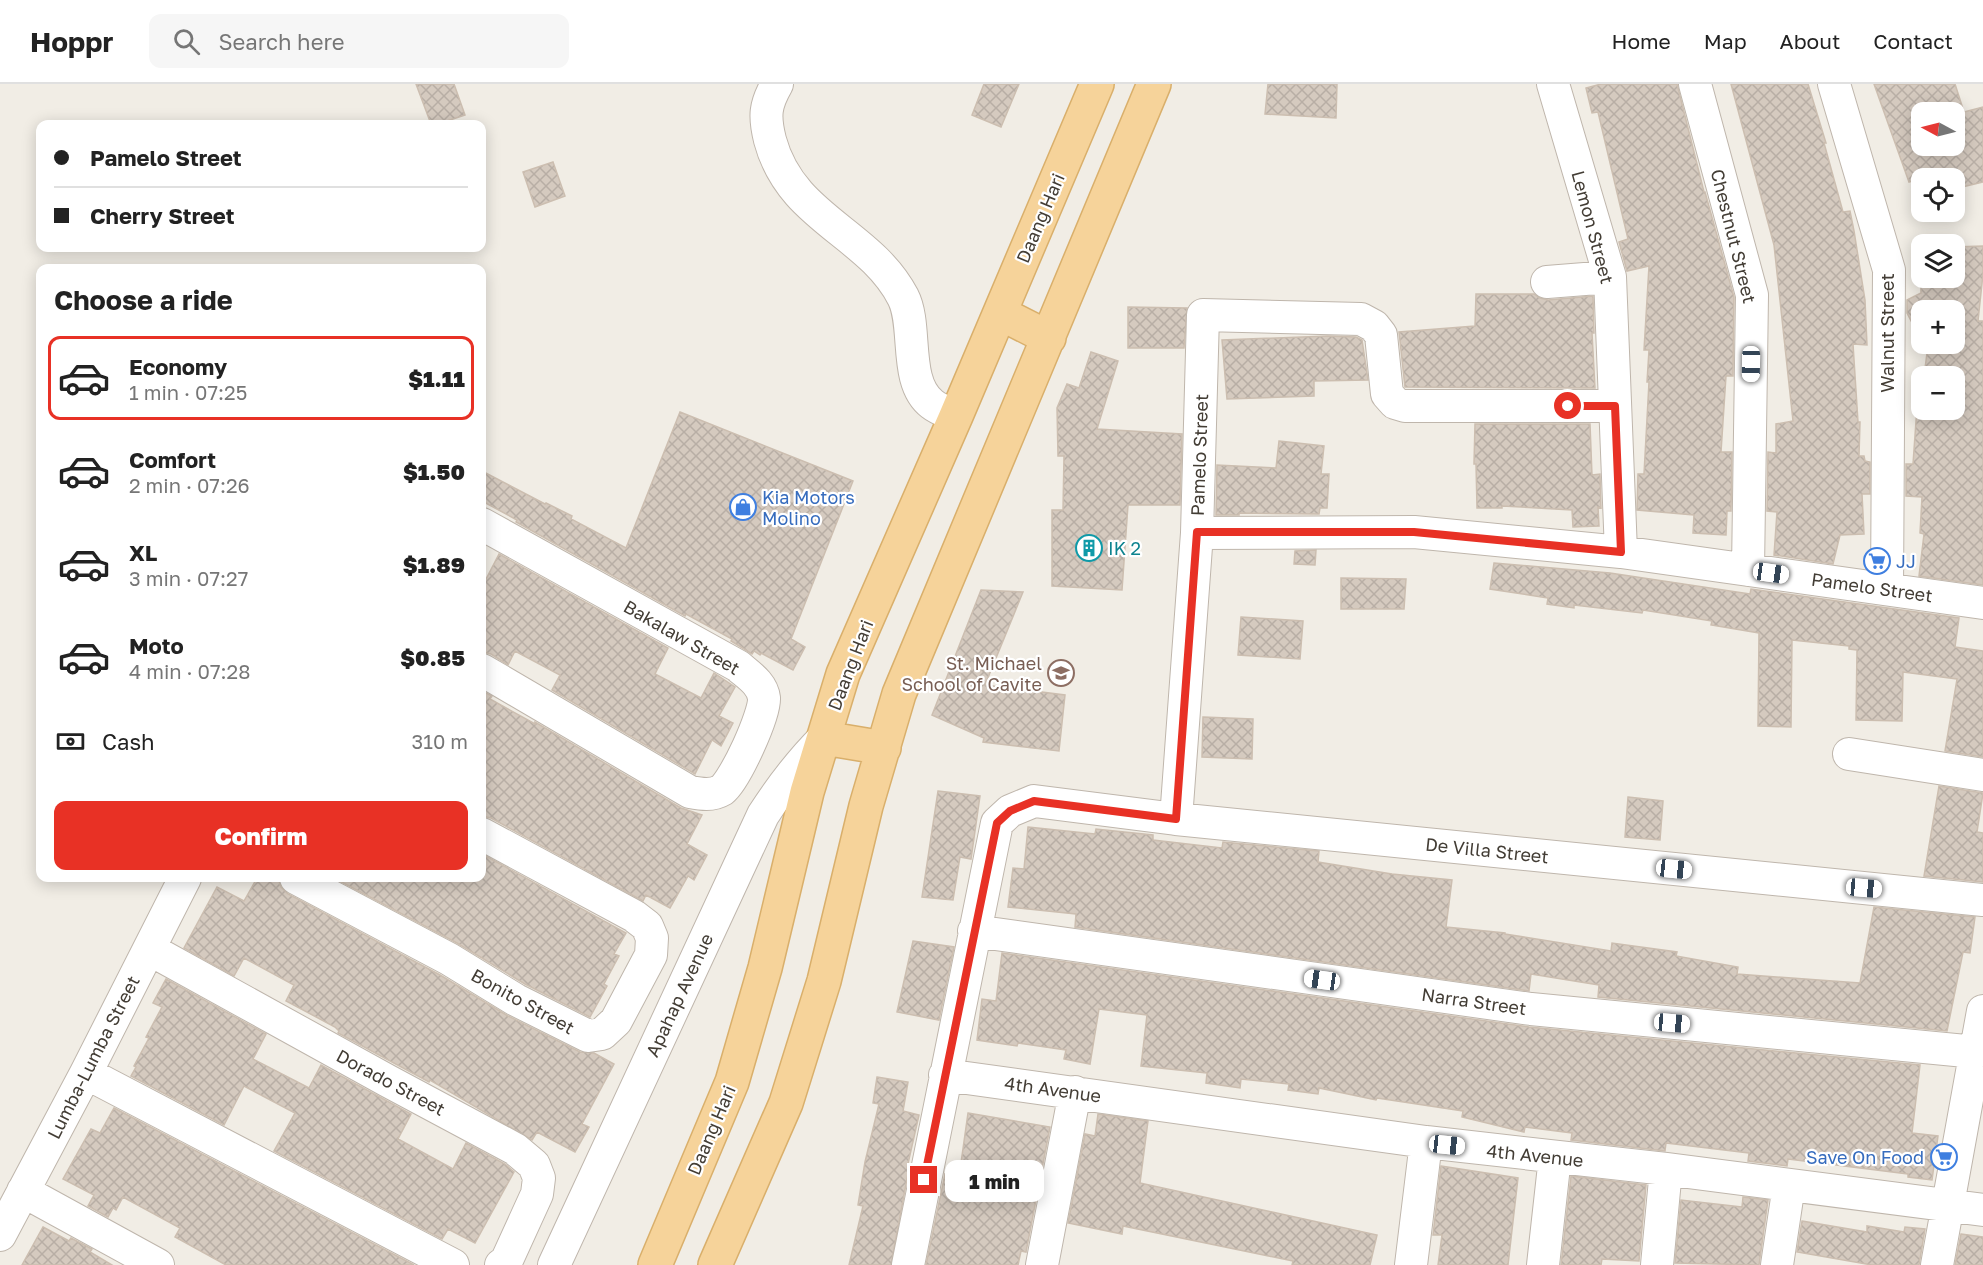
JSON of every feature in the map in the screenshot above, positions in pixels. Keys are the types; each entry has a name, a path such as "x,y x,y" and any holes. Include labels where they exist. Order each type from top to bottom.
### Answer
{"main road":[{"name":"Daang Hari","path":"655,1265 732,1082 765,968 807,792 843,674 1097,84"},
{"path":"715,1265 786,1103 824,981 866,806 899,694 1155,84"},
{"path":"999,313 1049,338"},
{"path":"824,738 884,748"}],"street":[{"path":"777,84 767,102 766,125 775,159 793,189 813,210 886,271 904,298 918,384 931,404 956,416"},
{"name":"Lemon Street","path":"1553,84 1610,277 1621,552"},
{"name":"Chestnut Street","path":"1695,84 1752,295 1748,570"},
{"name":"Walnut Street","path":"1834,84 1889,270 1887,589"},
{"path":"1547,282 1610,277"},
{"name":"Pamelo Street","path":"1615,406 1405,406 1395,403 1387,394 1381,335 1374,326 1361,320 1203,315 1197,532 1414,532 1621,552 1983,603"},
{"name":"Bakalaw Street","path":"486,526 738,666 757,681 764,697 760,720 731,780 721,790 707,795 690,792 486,672"},
{"path":"1176,819 1197,532"},
{"name":"Apahap Avenue","path":"554,1265 763,815 795,769 824,738"},
{"path":"1849,754 1983,774"},
{"name":"De Villa Street","path":"974,931 997,823 1010,811 1034,801 1176,819 1983,900"},
{"name":"Bonito Street","path":"304,882 449,959 525,1005 588,1036 602,1034 616,1021 651,955 652,939 647,926 634,916 486,836"},
{"name":"Lumba-Lumba Street","path":"0,1235 184,882"},
{"path":"908,1265 974,931"},
{"name":"Narra Street","path":"974,931 1531,1009 1976,1052"},
{"name":"Dorado Street","path":"149,949 515,1149 534,1164 539,1178 537,1194 506,1262 501,1265"},
{"path":"1937,1265 1983,1011"},
{"path":"86,1073 453,1265"},
{"name":"4th Avenue","path":"945,1075 1426,1142 1666,1169 1983,1210"},
{"path":"1042,1265 1075,1092"},
{"path":"1412,1265 1426,1142"},
{"path":"1543,1265 1555,1157"},
{"path":"1657,1265 1666,1169"},
{"path":"1777,1265 1789,1185"},
{"path":"23,1191 158,1265"}],"building":[{"path":"416,84 454,84 465,115 450,120 430,120"},
{"path":"984,84 1019,84 1001,127 972,115"},
{"path":"1268,84 1337,84 1336,118 1265,114"},
{"path":"1601,84 1677,84 1704,192 1734,297 1733,376 1726,376 1721,452 1732,452 1731,511 1727,511 1726,535 1693,533 1694,515 1637,510 1638,474 1644,474 1649,382 1647,382 1649,350 1644,350 1649,266 1627,271 1619,242 1628,239 1598,112 1592,113 1586,88"},
{"path":"1731,84 1808,84 1826,143 1824,143 1843,212 1850,211 1865,300 1867,345 1853,344 1858,422 1860,422 1859,456 1864,456 1865,461 1870,462 1870,494 1862,494 1864,534 1840,535 1833,564 1774,555 1777,512 1767,511 1768,452 1776,453 1776,424 1793,421 1774,245"},
{"path":"1874,84 1955,84 1961,102 1911,102 1911,156 1965,156 1965,112 1983,107 1983,182 1965,186 1965,168 1911,168 1911,181 1909,182"},
{"path":"553,162 565,196 535,207 523,172"},
{"path":"1983,246 1983,274 1978,321 1983,321 1983,585 1919,576 1924,534 1920,533 1922,497 1906,496 1906,464 1913,464 1916,420 1965,420 1965,366 1925,366 1927,354 1965,354 1965,300 1911,300 1911,321 1907,313 1907,300 1921,293 1921,288 1965,288 1965,247"},
{"path":"1476,294 1534,294 1548,300 1593,296 1594,333 1592,333 1595,388 1405,387 1399,332 1475,326"},
{"path":"1128,307 1187,308 1184,348 1128,348"},
{"path":"1356,337 1362,340 1368,380 1314,381 1314,396 1227,399 1222,340"},
{"path":"1091,352 1118,361 1097,429 1182,434 1180,505 1128,505 1122,590 1052,586 1052,510 1063,510 1064,456 1058,456 1057,408 1067,384 1079,388"},
{"name":"Kia Motors Molino","path":"680,412 853,481 791,639 805,647 793,670 761,653 760,655 754,651 752,654 731,641 732,639 686,614 685,616 486,503 486,473 572,516 571,519 626,548"},
{"path":"1475,424 1590,424 1592,475 1600,474 1599,526 1573,527 1572,510 1502,506 1502,508 1477,508 1476,464 1474,464"},
{"path":"1279,441 1324,446 1321,474 1329,474 1327,508 1320,508 1319,514 1216,515 1217,465 1276,468"},
{"path":"1316,550 1315,565 1294,564 1295,551"},
{"path":"499,554 668,648 655,674 701,698 714,673 735,687 719,716 733,723 721,746 712,740 695,774 552,690 560,675 515,651 508,665 486,653 486,579"},
{"path":"1494,563 1610,573 1750,594 1751,589 1959,618 1955,647 1983,651 1983,757 1945,751 1957,679 1903,672 1902,721 1856,720 1857,650 1849,649 1849,646 1792,640 1791,727 1758,726 1759,633 1711,625 1712,621 1643,610 1642,613 1547,604 1548,598 1490,589"},
{"path":"1341,578 1406,579 1404,609 1341,609"},
{"path":"981,590 1023,592 985,685 1065,695 1059,751 983,742 984,738 932,715"},
{"path":"1241,617 1303,621 1300,659 1238,655"},
{"path":"486,693 492,696 490,699 535,724 535,722 681,808 702,815 687,844 707,855 694,880 688,876 670,908 646,895 643,901 486,817"},
{"path":"1203,717 1253,719 1252,759 1202,757"},
{"path":"1939,786 1983,793 1977,832 1983,833 1983,882 1924,876"},
{"path":"938,791 980,796 971,859 960,857 953,900 922,897"},
{"path":"1628,797 1663,801 1660,840 1625,837"},
{"path":"1028,827 1095,834 1096,829 1153,835 1153,840 1222,848 1223,842 1319,851 1318,862 1392,874 1452,880 1446,927 1505,933 1611,951 1612,943 1677,952 1676,956 1738,967 1737,974 1860,983 1874,907 1975,917 1970,953 1963,952 1947,1031 1598,997 1599,985 1531,974 1529,991 1075,927 1076,914 1008,907 1013,868 1024,869"},
{"path":"486,856 626,933 614,954 619,956 604,984 607,986 590,1017 525,984 457,943 342,882 486,882"},
{"path":"255,882 279,882 288,894 440,975 508,1016 580,1052 594,1053 614,1064 582,1124 589,1127 575,1152 537,1132 532,1140 430,1080 429,1082 338,1033 335,1027 286,1001 294,985 244,958 234,976 184,948 217,887 244,901"},
{"path":"913,941 954,947 939,1020 897,1012"},
{"path":"1002,953 1529,1027 1920,1065 1912,1133 1938,1136 1932,1180 1908,1177 1908,1174 1788,1159 1787,1166 1748,1161 1749,1153 1666,1143 1665,1151 1571,1140 1572,1133 1525,1127 1524,1132 1462,1117 1463,1111 1377,1098 1376,1100 1319,1088 1318,1094 1288,1090 1289,1084 1241,1079 1240,1088 1206,1083 1207,1073 1141,1066 1147,1015 1099,1009 1090,1064 1064,1059 1066,1050 977,1040 982,999 996,1001"},
{"path":"166,979 266,1034 253,1059 309,1088 321,1065 411,1114 398,1139 453,1169 466,1143 505,1164 514,1172 475,1243 448,1229 442,1239 274,1151 295,1113 244,1086 224,1125 131,1076 149,1038 146,1037 162,1007 153,1003"},
{"path":"877,1077 908,1082 903,1111 919,1115 907,1168 909,1168 891,1265 849,1265 863,1206 858,1205 865,1162 879,1104 873,1103"},
{"path":"114,1108 414,1265 226,1265 175,1237 180,1228 123,1197 116,1210 113,1208 108,1217 88,1206 94,1195 63,1179 91,1129 100,1133"},
{"path":"968,1113 1050,1127 1026,1252 1021,1251 1018,1265 926,1265 945,1174 959,1177"},
{"path":"1098,1114 1148,1121 1140,1183 1377,1235 1370,1265 1292,1265 1293,1261 1123,1226 1122,1234 1068,1223 1085,1134 1095,1136"},
{"path":"1441,1166 1518,1178 1508,1265 1438,1265 1442,1235 1433,1235"},
{"path":"1571,1176 1646,1185 1639,1261 1602,1259 1601,1265 1561,1265"},
{"path":"1743,1197 1768,1200 1759,1265 1675,1263 1681,1200 1742,1207"},
{"path":"1802,1221 1867,1232 1867,1226 1904,1232 1905,1227 1925,1229 1919,1265 1872,1265 1797,1252"},
{"path":"43,1227 69,1241 71,1238 92,1249 90,1252 112,1265 22,1265"},
{"path":"1961,1234 1983,1237 1983,1265 1955,1265"}],"place":[{"name":"Kia Motors Molino","path":"743,507"},
{"name":"IK 2","path":"1089,548"},
{"name":"JJ","path":"1877,561"},
{"name":"St. Michael School of Cavite","path":"1061,673"},
{"name":"Save On Food","path":"1944,1157"}],"route":[{"path":"924,1180 997,823 1010,811 1034,801 1176,819 1197,532 1414,532 1621,552 1615,406 1568,406"}]}
